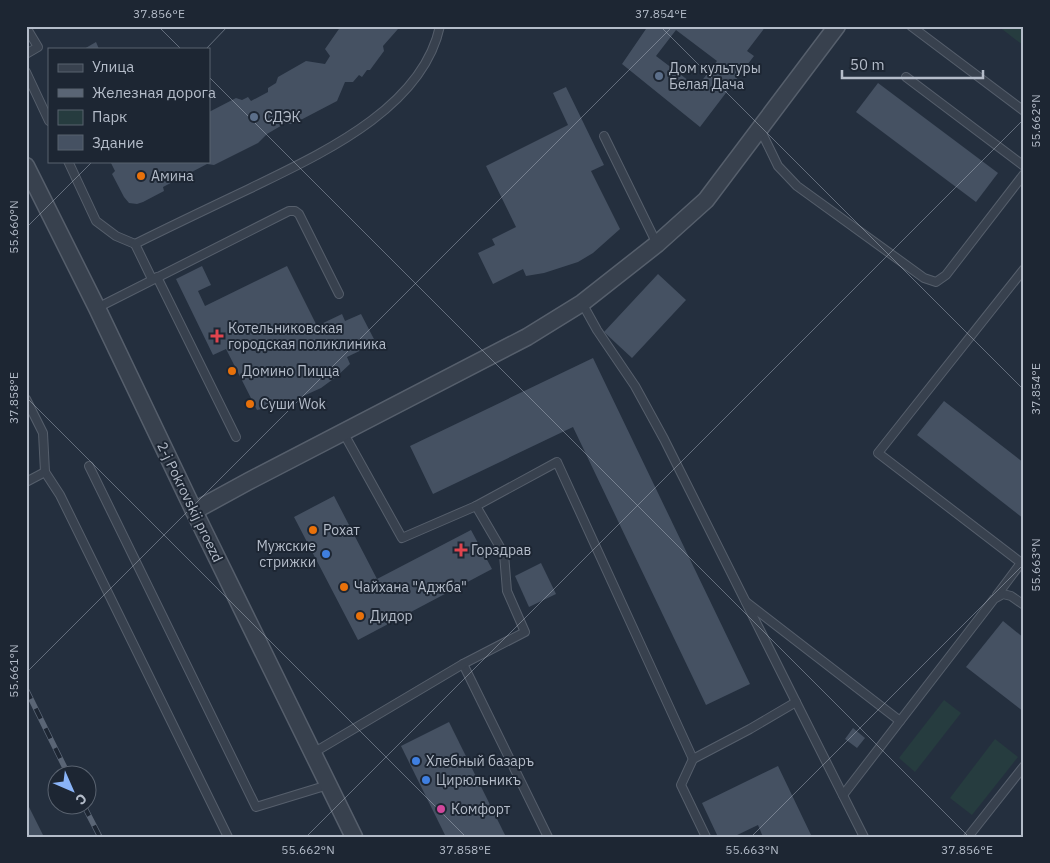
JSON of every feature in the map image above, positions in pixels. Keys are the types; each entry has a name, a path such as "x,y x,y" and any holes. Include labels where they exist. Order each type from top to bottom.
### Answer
{"street":[{"path":"194,512 249,481 527,337 582,303 658,244 706,200 837,26"},
{"name":"2-j Pokrovskij proezd","path":"26,166 354,837"}],"lane":[{"path":"135,244 320,154 352,135 402,93 420,72 437,41 440,26"},
{"path":"911,26 1024,111"},
{"path":"26,27 38,47 26,54"},
{"path":"26,72 48,119"},
{"path":"906,77 1024,166"},
{"path":"760,129 778,166 797,186 924,278 936,282 946,275 1024,174"},
{"path":"604,136 658,244"},
{"path":"68,162 96,221 116,236 135,244 236,437"},
{"path":"97,308 289,211 299,214 338,294"},
{"path":"843,795 1023,564 878,453 1024,269"},
{"path":"582,303 597,330 635,386 664,439 864,837"},
{"path":"26,399 43,432 45,472 60,495 228,837"},
{"path":"343,432 402,538 476,506 557,462 693,759"},
{"path":"89,466 256,807 328,785"},
{"path":"26,482 45,472"},
{"path":"313,753 463,664 525,632 507,591 504,554 476,506"},
{"path":"994,599 1003,594 1011,596 1024,605"},
{"path":"745,601 900,721"},
{"path":"463,664 548,837"},
{"path":"706,837 681,785 693,759 796,702"},
{"path":"968,837 1024,766"}],"green space":[{"path":"998,26 1024,26 1024,46"},
{"path":"944,700 961,713 915,772 899,758"},
{"path":"995,739 1018,757 972,815 950,798"}],"building":[{"path":"341,26 399,26 383,46 384,51 370,70 367,70 362,77 359,75 353,82 345,82 337,101 293,124 284,124 267,134 258,143 214,165 207,164 163,187 164,191 143,202 137,204 129,203 124,197 112,174 115,171 110,162 210,162 210,111 236,98 242,100 248,97 251,101 268,92 268,88 276,83 278,77 306,61 325,64 330,56 325,49"},
{"name":"Дом культуры Белая Дача","path":"648,26 766,26 747,51 754,56 700,127 622,64","holes":["676,30 717,61 697,87 656,56"]},
{"path":"96,42 99,48 86,48"},
{"path":"878,83 998,173 976,202 856,112"},
{"path":"566,87 604,165 591,171 620,229 593,253 578,262 544,273 526,276 523,269 493,284 478,253 495,245 492,239 516,227 486,166 568,125 553,93"},
{"path":"202,266 211,285 198,291 205,306 287,266 317,326 342,314 345,321 361,314 376,343 347,357 350,364 321,388 288,403 257,410 226,349 213,355 176,279"},
{"path":"658,274 686,300 632,358 604,332"},
{"path":"593,358 750,684 706,705 573,427 433,494 410,446"},
{"path":"944,401 1024,463 1024,519 917,435"},
{"path":"334,496 377,579 471,530 492,569 358,640 294,517"},
{"path":"541,563 556,594 529,607 515,576"},
{"path":"1003,621 1024,638 1024,712 966,667"},
{"path":"449,722 506,837 446,837 401,746"},
{"path":"853,728 865,738 857,748 845,739"},
{"path":"778,766 812,837 763,837 758,825 733,837 718,837 702,803"},
{"path":"26,801 44,837 26,837"}],"railway":[{"path":"26,689 64,766"},
{"path":"89,816 100,837"}],"place":[{"name":"Дом культуры Белая Дача","path":"659,76"},
{"name":"СДЭК","path":"254,117"},
{"name":"Амина","path":"141,176"},
{"name":"Котельниковская городская поликлиника","path":"217,336"},
{"name":"Домино Пицца","path":"232,371"},
{"name":"Суши Wok","path":"250,404"},
{"name":"Рохат","path":"313,530"},
{"name":"Горздрав","path":"461,550"},
{"name":"Мужские стрижки","path":"326,554"},
{"name":"Чайхана \"Аджба\"","path":"344,587"},
{"name":"Дидор","path":"360,616"},
{"name":"Хлебный базаръ","path":"416,761"},
{"name":"Цирюльникъ","path":"426,780"},
{"name":"Комфорт","path":"441,809"}]}
